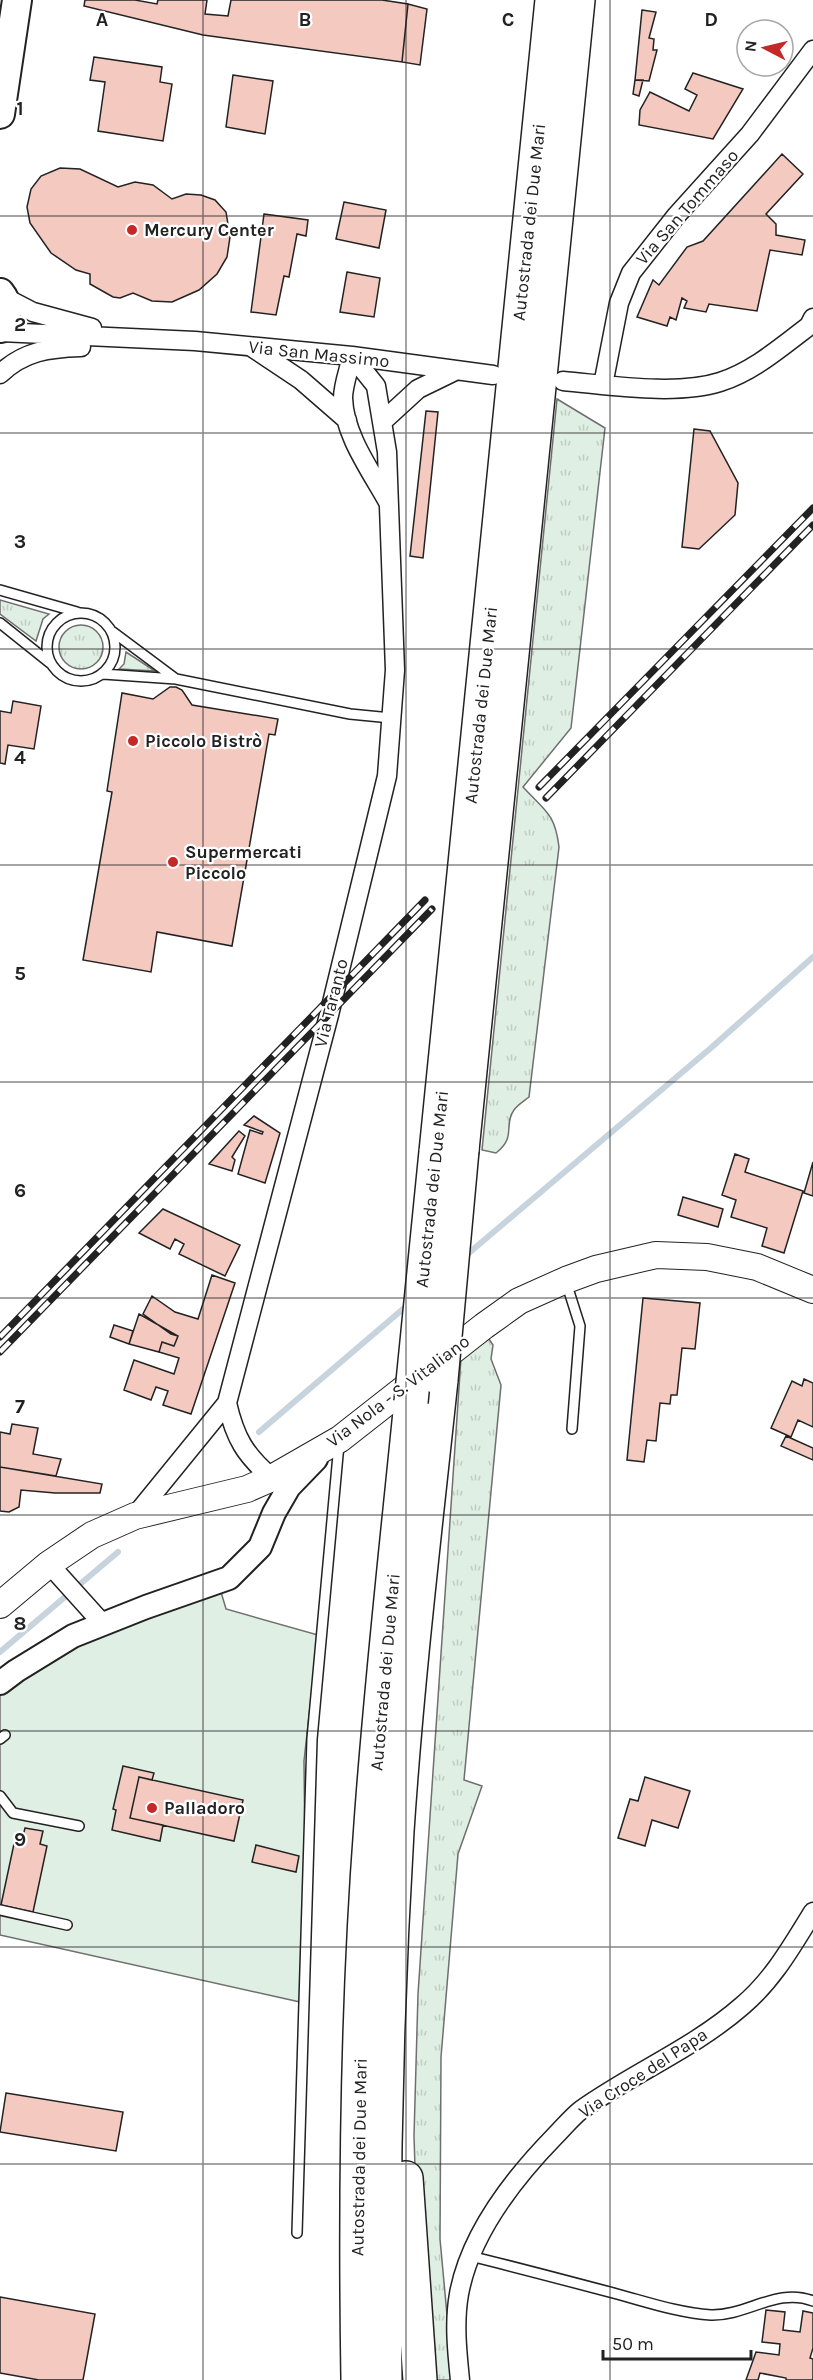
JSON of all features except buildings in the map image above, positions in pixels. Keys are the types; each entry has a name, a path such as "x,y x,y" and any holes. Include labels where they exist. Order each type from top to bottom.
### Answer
{"highway":[{"name":"Autostrada dei Due Mari","path":"385,2380 388,2005 397,1829 412,1652 441,1380 449,1151 552,0"},
{"name":"Autostrada dei Due Mari","path":"358,2380 357,2181 361,2002 371,1826 386,1647 411,1402 449,1151 578,0"},
{"path":"420,2380 406,2212 404,2117 407,2008 432,1662 441,1380"}],"main road":[{"path":"0,114 17,0"},
{"path":"0,328 7,313 2,295"},
{"name":"Via Nola - S. Vitaliano","path":"0,1605 49,1564 92,1535 135,1516 247,1489 273,1478 339,1439 519,1301 566,1280 596,1269 656,1255 707,1257 757,1267 813,1290"}],"street":[{"name":"Via San Tommaso","path":"603,385 619,303 631,273 676,216 750,134 813,50"},
{"name":"Via San Massimo","path":"2,295 33,312 144,339"},
{"path":"563,381 677,388 719,382 761,363 809,326 813,318"},
{"name":"Via San Massimo","path":"0,332 251,347 352,356 493,375"},
{"name":"Via San Massimo","path":"0,374 15,361 49,348 128,345 144,339"},
{"name":"Via Taranto","path":"251,347 301,380 347,420"},
{"name":"Via Taranto","path":"352,356 343,395 347,420 356,443 390,507"},
{"name":"Via Taranto","path":"227,1403 329,1015 387,776 395,670 387,452 376,386 352,356"},
{"path":"382,422 418,389 456,370"},
{"path":"227,1403 232,1426 243,1448 256,1465 273,1478 274,1513"},
{"path":"135,1516 227,1403"},
{"path":"0,1683 73,1636 229,1578 260,1547 274,1513 289,1487 304,1470 339,1439"},
{"path":"49,1564 103,1624"},
{"name":"Via Croce del Papa","path":"460,2380 457,2323 459,2293 470,2256 488,2223 517,2180 578,2112 690,2044 742,2007 786,1957 813,1912"}],"lane":[{"path":"0,590 98,617 107,623 113,632 116,642 115,654 111,665 103,674 92,680 69,679 0,623"},
{"path":"51,664 47,652 47,641 51,629 67,615 77,612"},
{"path":"113,632 176,680"},
{"path":"103,674 176,680 350,714 391,718"},
{"path":"566,1280 580,1326 572,1429"},
{"path":"297,2233 312,1739 335,1504 339,1439"},
{"path":"0,1796 13,1813 79,1827"},
{"path":"0,1910 67,1925"},
{"path":"470,2256 656,2304 711,2315 732,2313 775,2298 795,2296 813,2301"}],"green space":[{"path":"557,399 605,428 571,728 523,787 552,819 559,847 529,1097 511,1115 506,1142 496,1153 482,1150"},
{"path":"0,600 49,614 43,619 36,641 0,614"},
{"path":"81,625 90,626 97,631 102,638 102,656 97,663 90,668 81,669 72,668 65,663 60,656 59,647 60,638 65,631 72,626"},
{"path":"126,652 155,671 119,669 124,664"},
{"path":"489,1339 493,1345 491,1359 501,1385 464,1780 482,1786 458,1854 441,2057 440,2239 453,2380 430,2380 417,2230 414,2136 418,1994 461,1358"},
{"name":"Palladoro","path":"221,1592 226,1609 318,1635 304,1761 305,1854 300,2002 0,1935 0,1695 40,1662 93,1638"}],"waterway":[{"path":"463,1258 712,1047 813,957"},
{"path":"259,1432 410,1303"},
{"path":"0,1652 118,1552"}],"railway":[{"path":"539,787 813,508"},
{"path":"546,798 813,525"},
{"path":"0,1337 425,900"},
{"path":"0,1352 432,909"}],"place":[{"name":"Mercury Center","path":"132,230"},
{"name":"Piccolo Bistrò","path":"133,741"},
{"name":"Supermercati Piccolo","path":"173,862"},
{"name":"Palladoro","path":"152,1808"}]}
